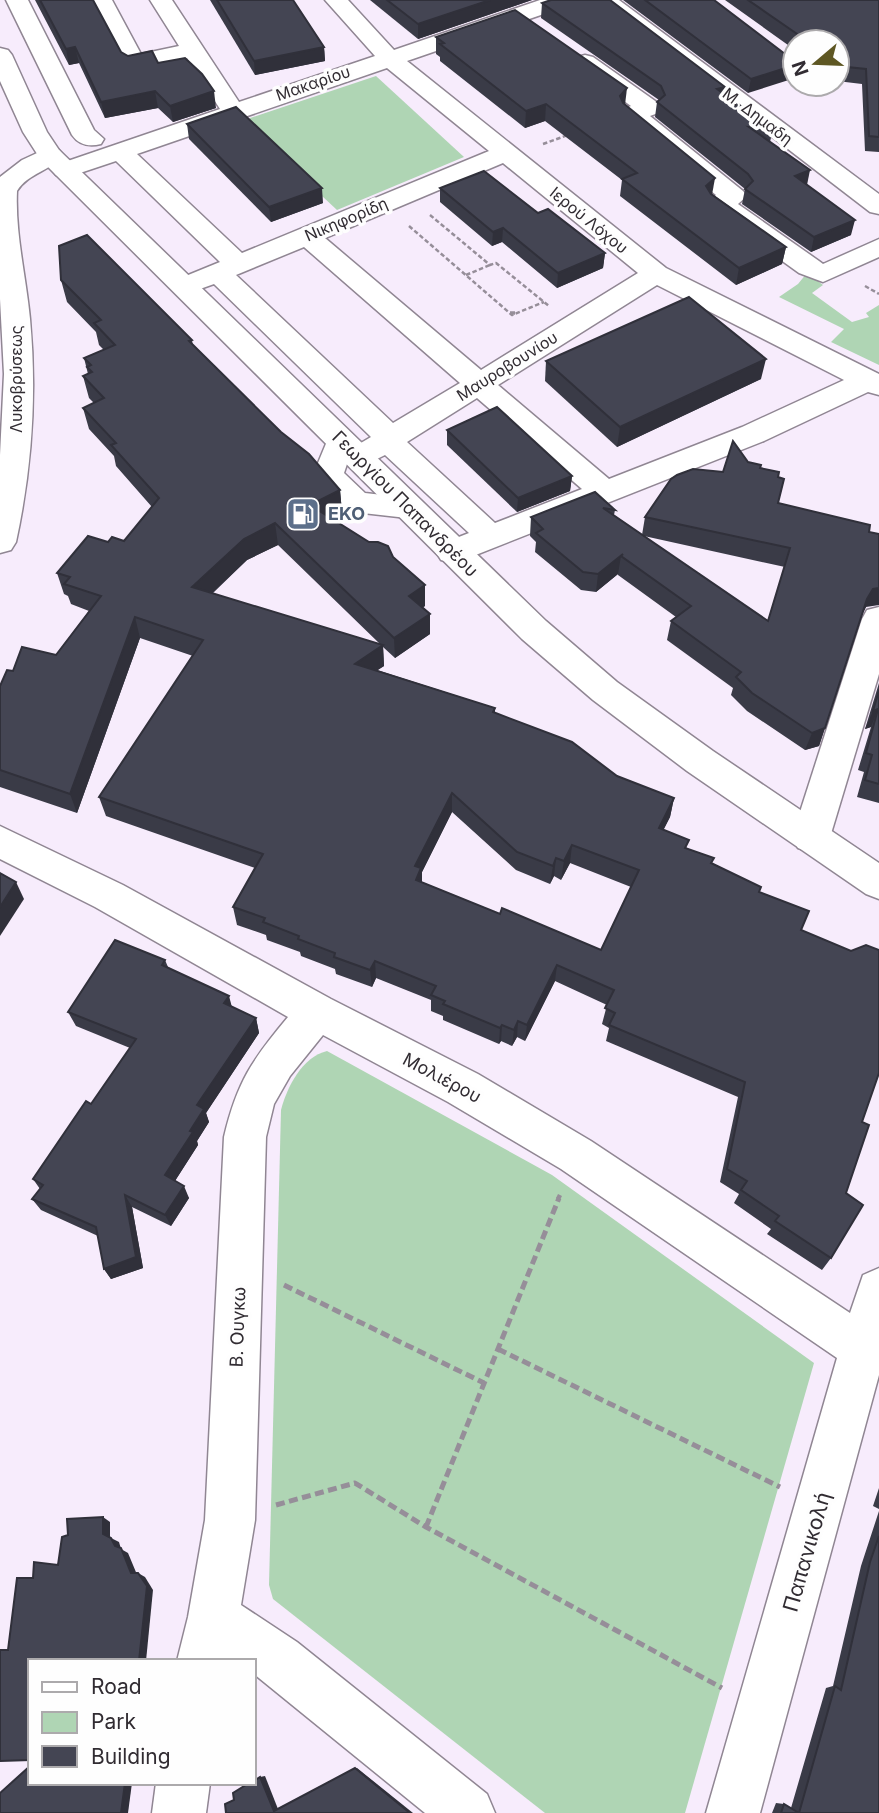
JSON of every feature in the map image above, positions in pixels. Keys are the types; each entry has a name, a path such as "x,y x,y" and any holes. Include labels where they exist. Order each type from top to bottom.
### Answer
{"street":[{"path":"17,0 83,135 92,139"},
{"name":"Ιερού Λόχου","path":"336,0 389,58 656,274 873,384"},
{"name":"Μακαρίου","path":"58,162 120,150 562,0"},
{"name":"Μ. Δημαδη","path":"605,0 879,206"},
{"path":"194,50 134,62 104,5 148,2 194,50 233,111"},
{"path":"517,15 539,30"},
{"path":"561,46 649,108 632,114"},
{"name":"Γεωργίου Παπανδρέου","path":"0,55 36,132 58,162 534,630 606,691 699,761 879,883"},
{"path":"632,114 734,196 719,203 809,267 823,274 879,247"},
{"path":"120,150 389,439 480,525"},
{"name":"Νικηφορίδη","path":"186,286 394,199 508,155"},
{"name":"Λυκοβρύσεως","path":"0,542 15,463 19,405 16,318 2,222 3,194 13,179 58,162"},
{"path":"307,236 605,492"},
{"name":"Μαυροβουνίου","path":"350,449 389,439 656,274"},
{"path":"452,552 873,384"},
{"path":"811,837 879,619"},
{"name":"Μολιέρου","path":"0,841 109,896 317,1012 463,1088 576,1155 864,1349"},
{"name":"Β. Ουγκω","path":"208,1639 230,1520 245,1136 254,1099 275,1063 317,1012"},
{"name":"Παπανικολή","path":"733,1813 821,1507 879,1291"},
{"path":"208,1639 279,1660 468,1813"},
{"path":"179,1813 183,1785"}],"path":[{"path":"508,155 615,117 632,114"},
{"path":"394,199 490,265"},
{"path":"394,199 466,275 512,315 544,302"},
{"path":"466,275 496,263 573,325"},
{"path":"426,1527 576,1155"},
{"path":"240,1264 484,1383"},
{"path":"498,1349 821,1507"},
{"path":"230,1520 333,1487 355,1483 426,1527 762,1710"}],"green space":[{"path":"376,76 464,157 337,210 247,126 250,118"},
{"path":"807,273 823,285 812,293 852,322 869,317 866,313 879,305 879,365 831,342 844,329 779,297 798,284"},
{"path":"327,1051 552,1175 814,1363 685,1813 545,1813 273,1599 269,1585 281,1110 287,1092 303,1066 318,1054"}],"building":[{"path":"40,0 93,0 121,52 128,56 152,51 158,63 185,58 202,74 214,91 170,106 155,91 101,102 75,47 66,49"},
{"path":"217,0 293,0 324,47 254,61"},
{"path":"387,0 490,0 418,24"},
{"path":"551,0 610,0 725,87 717,89 773,129 749,127 810,170 795,176 855,220 814,237 745,189 753,181 748,174 657,102 665,95 661,86 542,3"},
{"path":"645,0 714,0 781,51 781,69 751,79"},
{"path":"748,0 879,0 879,137 869,136 866,69 851,67 851,28 788,28"},
{"path":"515,10 627,88 620,96 623,103 715,178 706,186 711,194 786,247 739,268 622,179 637,173 546,104 526,111 440,44 444,43 436,37"},
{"path":"236,107 322,188 269,207 187,124"},
{"path":"484,171 538,213 548,209 605,253 558,273 503,228 493,232 440,188"},
{"path":"87,235 281,432 309,454 340,490 310,505 369,542 388,546 393,557 425,585 409,596 430,614 394,638 275,523 244,539 192,587 383,645 355,664 495,708 493,712 572,742 617,776 674,798 659,828 689,840 685,848 714,858 711,863 761,887 759,892 809,911 801,930 851,951 866,945 879,950 879,1073 862,1122 869,1125 846,1193 863,1205 831,1258 775,1221 779,1216 741,1190 747,1181 727,1169 745,1082 609,1025 615,1013 605,1008 614,990 557,965 527,1025 518,1021 514,1030 502,1025 500,1028 443,1004 445,1001 431,995 436,986 375,961 370,970 334,957 335,953 263,922 265,918 233,907 263,854 99,797 203,640 135,617 70,794 0,770 0,686 7,670 13,671 22,647 56,655 101,596 64,584 70,577 57,573 88,536 108,542 112,537 124,541 159,498 111,445 116,443 83,408 104,398 83,376 92,372 87,367 91,365 84,358 115,345 94,323 101,320 61,280 59,246","holes":["452,793 517,852 553,866 556,858 564,861 572,845 639,870 601,950 502,908 500,914 416,880 421,868 415,866"]},
{"path":"689,297 766,359 620,427 546,361"},
{"path":"497,407 572,476 518,498 447,430"},
{"path":"733,441 748,462 779,472 778,477 784,479 778,503 870,525 869,532 879,534 879,588 873,589 867,599 825,728 812,733 752,693 736,677 741,672 671,621 691,606 621,556 623,554 598,574 583,572 536,533 543,529 531,517 595,492 615,510 603,508 768,621 790,548 645,517 671,479 677,475 693,469 723,472"},
{"path":"879,690 879,784 865,780 872,755 866,753 878,709 873,711"},
{"path":"0,873 16,882 0,907"},
{"path":"115,940 165,960 162,965 229,996 224,1003 256,1018 197,1105 204,1109 190,1131 193,1132 165,1175 184,1186 165,1215 125,1195 136,1257 104,1269 96,1227 32,1199 43,1185 33,1179 86,1101 91,1104 136,1039 68,1012"},
{"path":"103,1517 103,1534 111,1538 115,1546 121,1548 131,1573 138,1573 147,1586 139,1659 28,1659 28,1760 0,1761 0,1650 8,1650 17,1578 33,1578 34,1562 58,1565 62,1537 68,1535 67,1519"},
{"path":"879,1536 879,1813 799,1813 835,1686 841,1690 870,1562"},
{"path":"28,1768 28,1785 125,1785 121,1813 0,1813 0,1793"},
{"path":"355,1768 410,1813 226,1813 225,1804 234,1800 233,1793 246,1785 256,1785 256,1780 260,1777 274,1811"},
{"path":"784,1804 799,1813 781,1813"}],"place":[{"name":"EKO","path":"303,514"}]}
